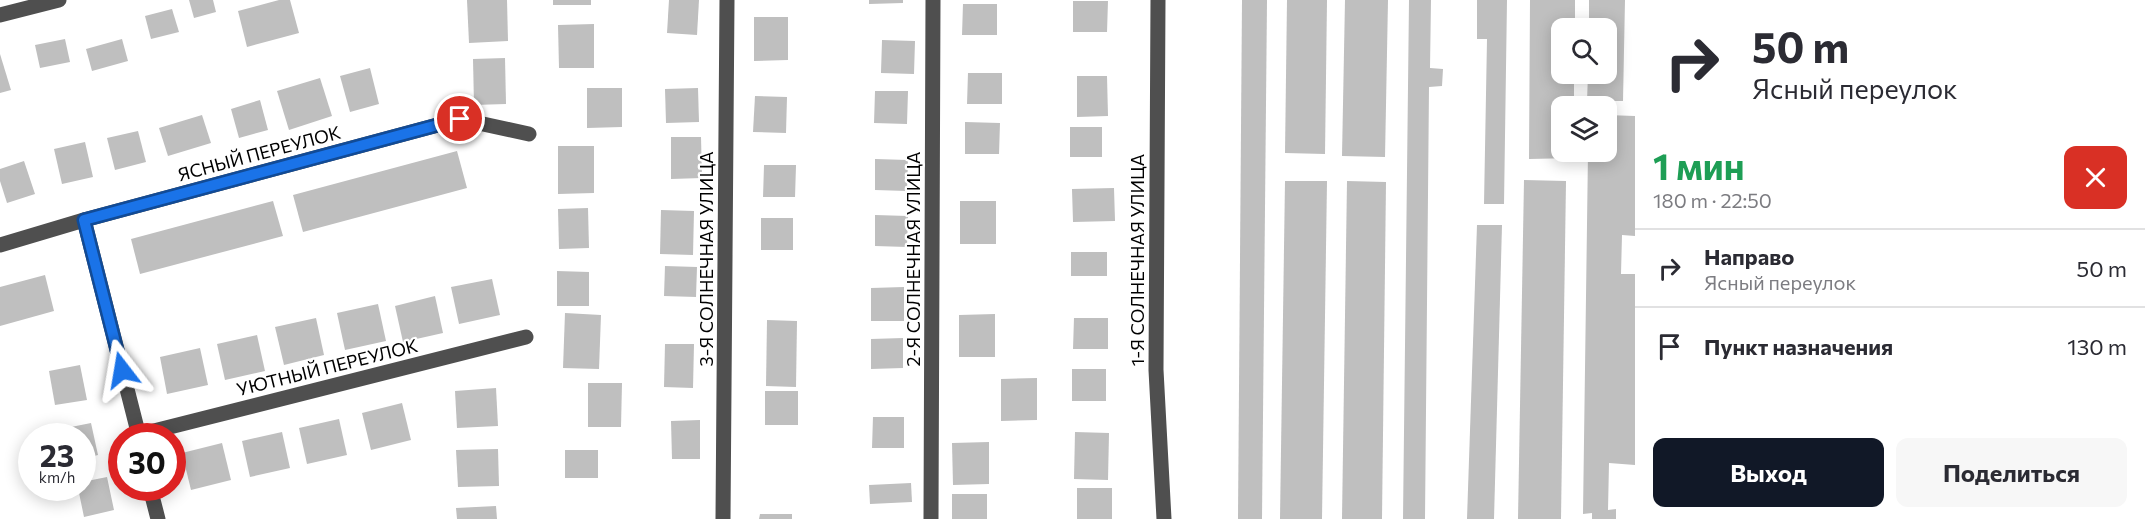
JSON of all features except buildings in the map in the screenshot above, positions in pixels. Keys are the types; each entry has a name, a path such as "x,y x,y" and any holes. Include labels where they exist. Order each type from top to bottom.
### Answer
{"street":[{"path":"0,15 59,0"},
{"name":"3-Я СОЛНЕЧНАЯ УЛИЦА","path":"723,519 727,0"},
{"name":"2-Я СОЛНЕЧНАЯ УЛИЦА","path":"931,519 933,0"},
{"name":"1-Я СОЛНЕЧНАЯ УЛИЦА","path":"1158,0 1156,370 1164,519"},
{"name":"ЯСНЫЙ ПЕРЕУЛОК","path":"0,245 84,220 460,119 528,134"},
{"path":"84,220 135,423"},
{"name":"УЮТНЫЙ ПЕРЕУЛОК","path":"186,424 526,337"},
{"path":"153,501 158,519"}],"route":[{"path":"122,370 84,220 460,119"}]}
